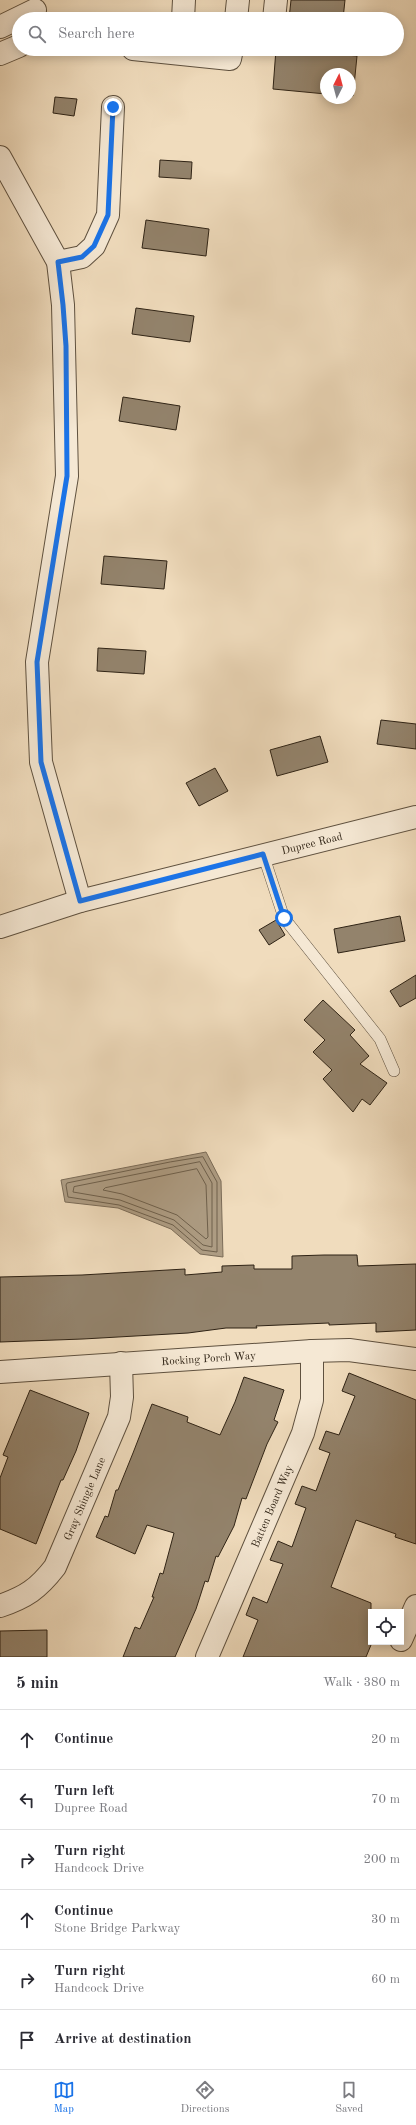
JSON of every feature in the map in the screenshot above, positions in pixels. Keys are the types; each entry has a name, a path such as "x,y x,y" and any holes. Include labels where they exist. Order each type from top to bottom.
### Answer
{"street":[{"path":"183,12 184,0"},
{"path":"237,12 238,0"},
{"path":"275,12 276,0"},
{"path":"0,27 12,21"},
{"path":"0,54 12,49"},
{"path":"211,56 230,59 231,56"},
{"path":"58,262 82,257 94,246 108,215 113,107"},
{"path":"0,157 58,262 63,305 66,346 67,476 37,662 41,762 80,901"},
{"name":"Dupree Road","path":"0,927 80,901 263,854 416,817"},
{"name":"Rocking Porch Way","path":"0,1372 312,1351 350,1350 416,1359"},
{"name":"Batten Board Way","path":"207,1657 303,1433 312,1400 312,1351"},
{"name":"Gray Shingle Lane","path":"0,1606 16,1600 40,1586 55,1567 119,1417 122,1397 121,1363"},
{"path":"404,1634 416,1606"},
{"path":"394,1657 399,1645"}],"lane":[{"path":"263,854 284,918 380,1038 394,1071"}],"water":[{"path":"206,1152 221,1181 223,1257 200,1254 171,1229 118,1208 65,1202 61,1180"}],"building":[{"path":"291,0 345,0 344,12 290,12"},
{"path":"275,56 357,56 356,68 320,68 320,93 273,89"},
{"path":"55,97 77,99 74,116 53,113"},
{"path":"160,160 192,162 191,179 159,177"},
{"path":"146,220 209,229 206,256 142,248"},
{"path":"136,308 194,316 190,342 132,334"},
{"path":"123,397 180,406 176,430 119,421"},
{"path":"104,556 167,561 164,589 101,584"},
{"path":"98,648 146,651 144,674 97,671"},
{"path":"381,720 416,724 416,749 377,744"},
{"path":"320,736 328,762 277,776 270,750"},
{"path":"215,768 228,791 199,806 186,783"},
{"path":"400,916 405,941 338,953 334,929"},
{"path":"276,920 285,935 269,945 259,930"},
{"path":"416,975 416,998 400,1007 390,991"},
{"path":"323,1000 355,1030 350,1035 369,1056 360,1064 387,1083 370,1105 362,1099 353,1112 323,1079 332,1070 313,1052 325,1040 304,1020"},
{"path":"357,1255 358,1266 416,1264 416,1330 376,1332 376,1323 329,1325 329,1323 256,1326 257,1328 226,1328 188,1333 0,1342 0,1277 82,1275 185,1269 185,1275 222,1272 222,1266 254,1265 254,1269 292,1269 292,1256"},
{"path":"349,1373 416,1400 416,1544 395,1537 396,1534 356,1520 331,1587 371,1603 371,1609 368,1609 368,1645 371,1645 366,1657 243,1657 258,1620 246,1615 253,1597 267,1603 283,1564 270,1560 278,1541 292,1547 306,1508 295,1504 302,1486 316,1491 330,1453 319,1449 326,1431 339,1435 355,1396 342,1391"},
{"path":"244,1377 284,1390 274,1420 278,1422 267,1444 246,1499 242,1498 234,1526 218,1557 216,1556 208,1582 205,1581 196,1609 175,1657 123,1657 135,1627 140,1629 154,1597 152,1597 160,1573 163,1574 174,1533 147,1525 135,1554 96,1537 105,1516 108,1517 116,1490 118,1490 152,1404 188,1417 187,1422 220,1435 235,1402"},
{"path":"30,1390 89,1413 76,1451 63,1480 61,1480 36,1544 0,1529 0,1478 8,1457 3,1455"},
{"path":"47,1630 47,1657 0,1657 0,1631"}],"route":[{"path":"113,107 108,215 94,246 82,257 58,262 66,346 67,476 37,662 41,762 80,901 263,854 284,918"}]}
